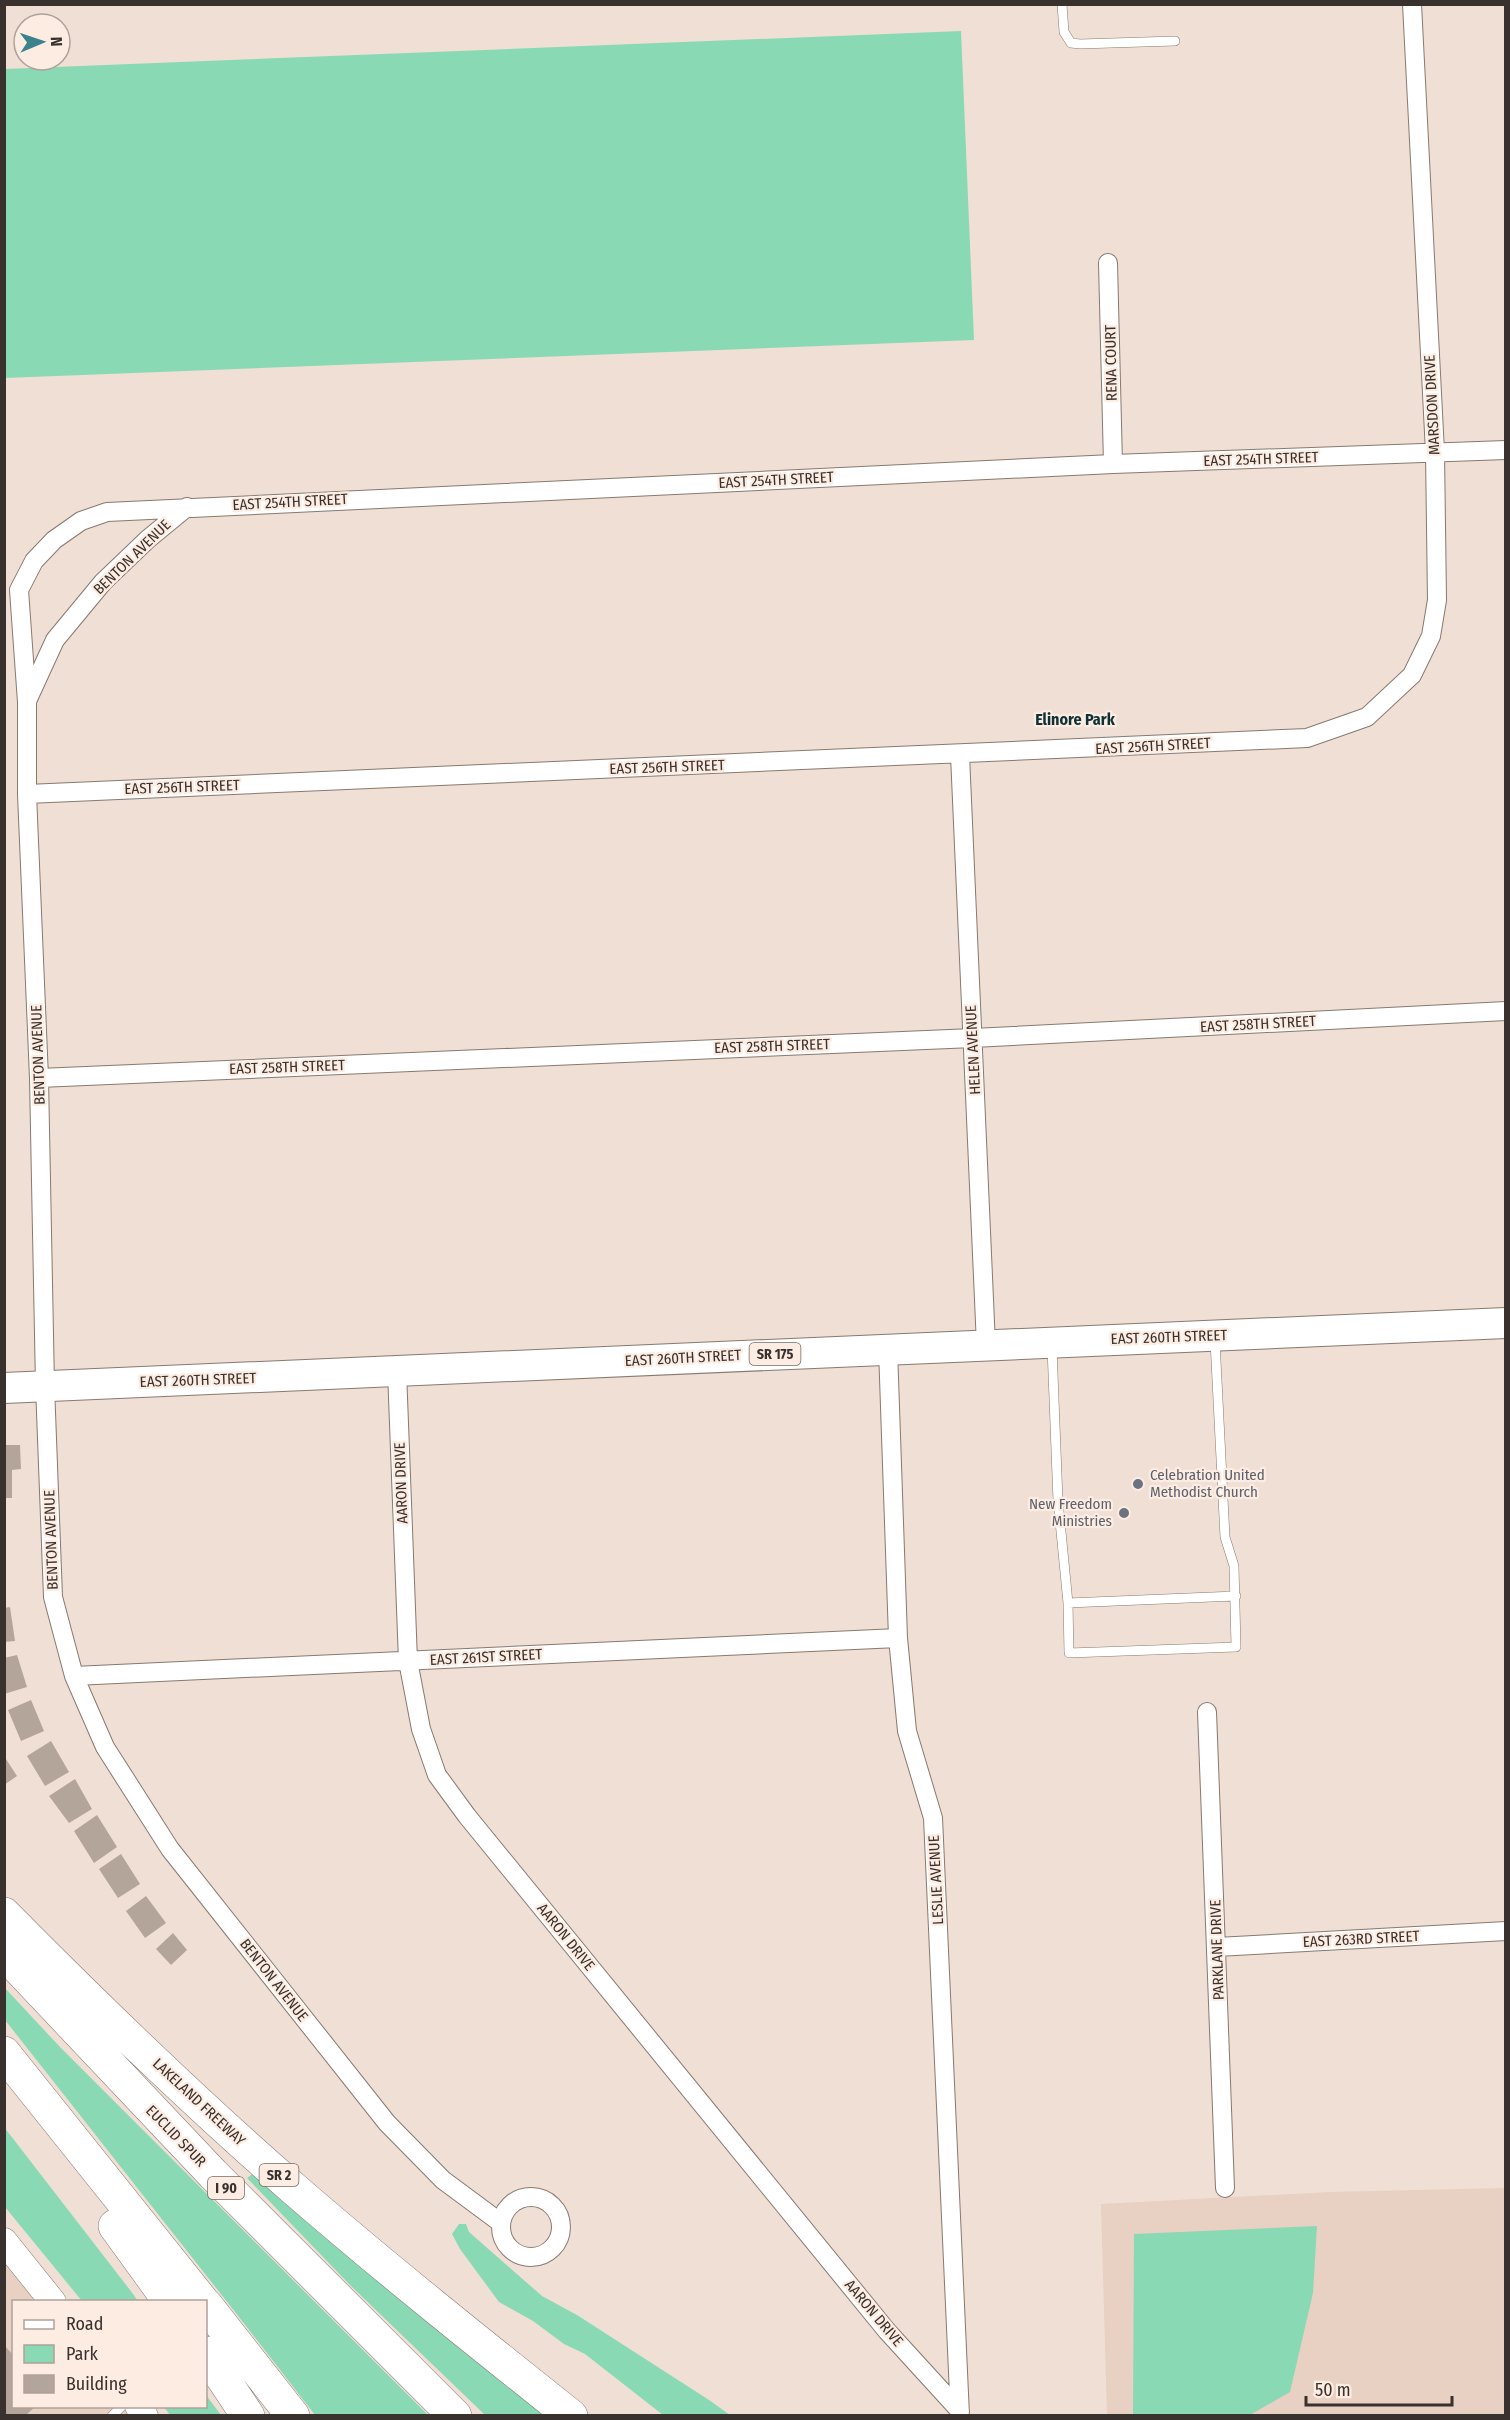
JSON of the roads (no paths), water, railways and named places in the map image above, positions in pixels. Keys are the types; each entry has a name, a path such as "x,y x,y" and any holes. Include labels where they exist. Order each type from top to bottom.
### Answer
{"highway":[{"name":"LAKELAND FREEWAY","path":"4,1914 139,2046 276,2173 465,2331 571,2415"},
{"name":"EUCLID SPUR","path":"4,1953 213,2174 455,2415"},
{"path":"4,2053 201,2300"},
{"path":"4,2086 89,2192 169,2300"},
{"path":"207,2306 293,2415"},
{"path":"207,2354 248,2415"}],"main road":[{"name":"EAST 260TH STREET","path":"4,1388 1506,1323"}],"street":[{"name":"MARSDON DRIVE","path":"1307,738 1367,717 1412,675 1431,636 1437,600 1435,452 1412,4"},
{"name":"RENA COURT","path":"1108,263 1113,464"},
{"name":"EAST 254TH STREET","path":"54,540 81,521 107,512 187,507 1113,464 1506,450"},
{"name":"BENTON AVENUE","path":"27,702 56,640 103,582 148,539 187,507"},
{"name":"BENTON AVENUE","path":"54,540 34,561 19,590 27,702 27,794 39,1078 45,1386 53,1597 74,1676 105,1747 170,1850 387,2123 443,2180 501,2223"},
{"name":"EAST 256TH STREET","path":"27,794 960,755 1307,738"},
{"name":"HELEN AVENUE","path":"960,755 986,1345"},
{"name":"EAST 258TH STREET","path":"39,1078 973,1038 1506,1011"},
{"name":"LESLIE AVENUE","path":"888,1348 898,1638 907,1731 933,1818 960,2413"},
{"name":"AARON DRIVE","path":"397,1371 408,1661 421,1729 437,1775 467,1816 887,2331 960,2413"},
{"name":"EAST 261ST STREET","path":"74,1676 898,1638"},
{"name":"PARKLANE DRIVE","path":"1207,1712 1225,2188"},
{"name":"EAST 263RD STREET","path":"1217,1947 1506,1931"},
{"path":"4,2241 52,2300"}],"lane":[{"path":"1062,4 1064,32 1071,43 1175,41"},
{"path":"1052,1342 1058,1501 1068,1603 1070,1653 1236,1647 1234,1566 1224,1528 1215,1335"},
{"path":"1068,1603 1236,1596"}],"place":[{"name":"Celebration United Methodist Church","path":"1138,1484"},
{"name":"New Freedom Ministries","path":"1124,1513"}],"district":[{"name":"Elinore Park","path":"1075,719"}]}
